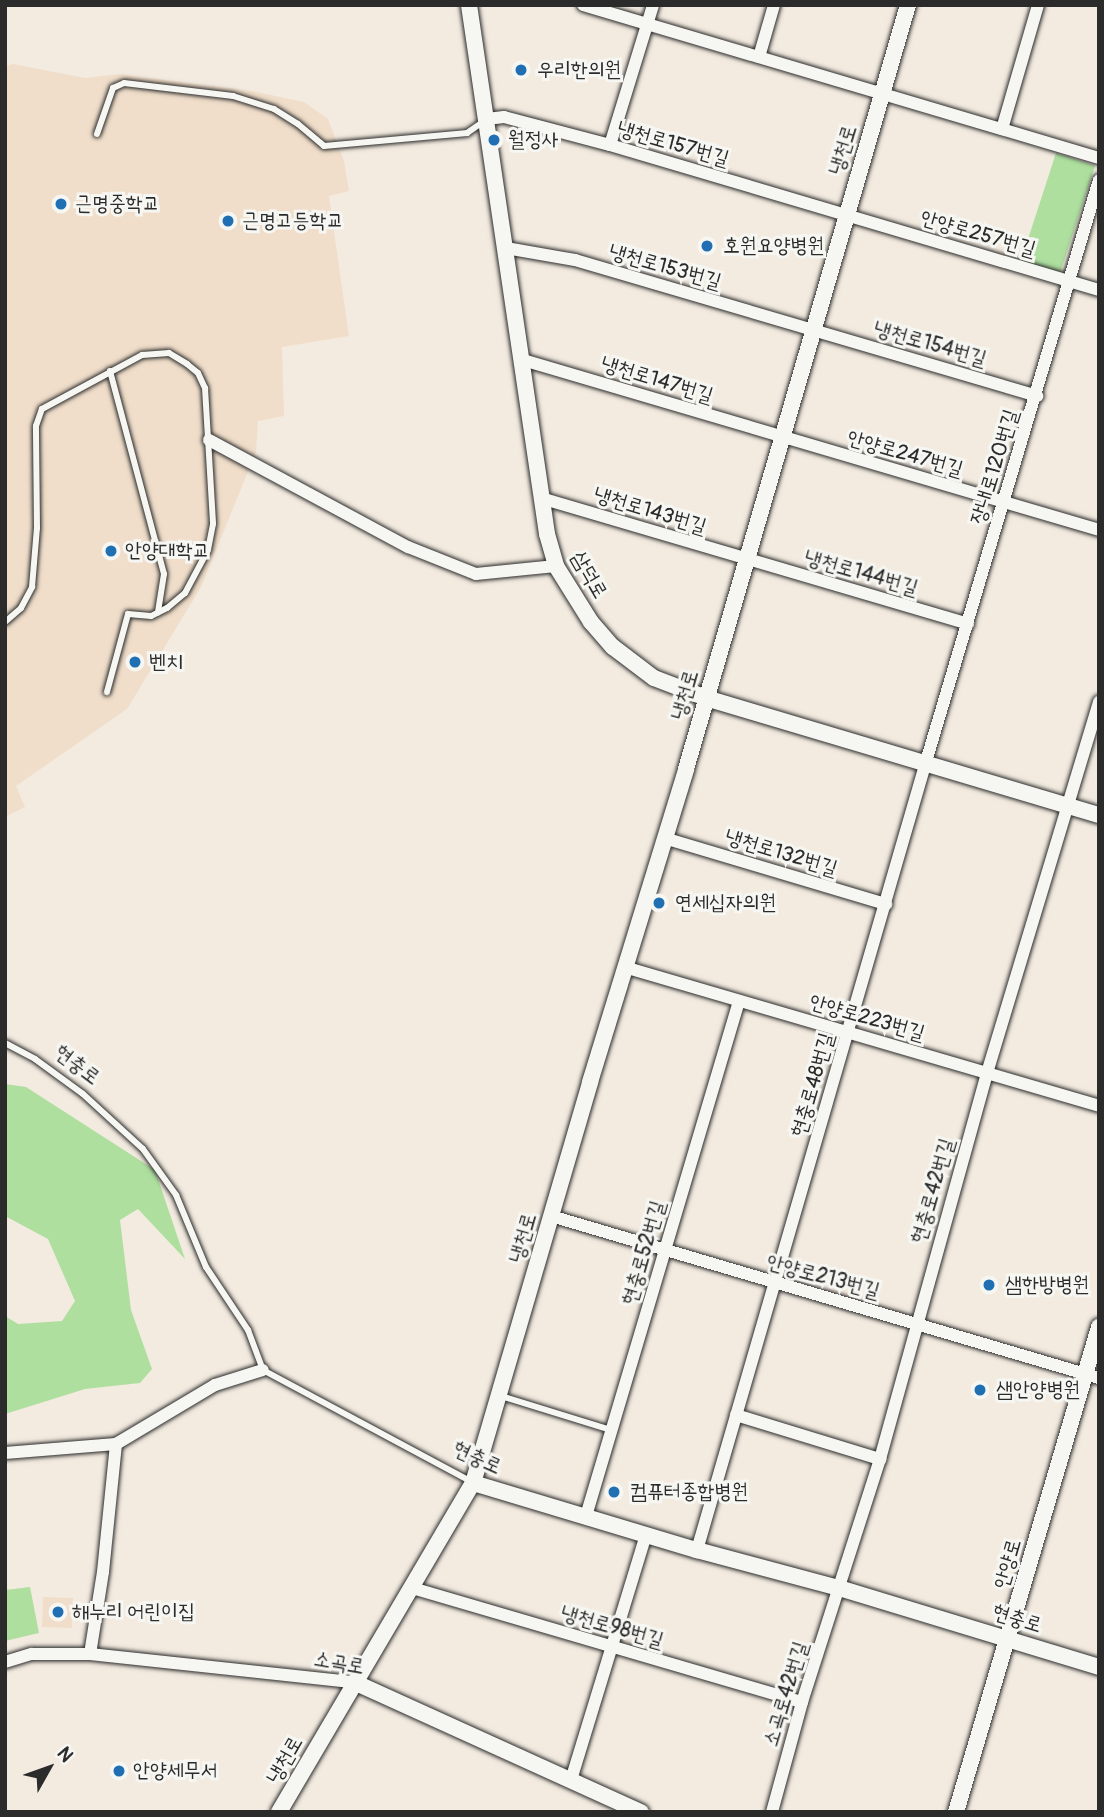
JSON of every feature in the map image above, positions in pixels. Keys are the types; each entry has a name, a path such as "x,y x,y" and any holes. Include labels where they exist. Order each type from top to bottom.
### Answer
{"street":[{"name":"삼덕로","path":"469,5 544,499 547,534 556,566 573,596 613,647 654,678 706,698 1099,815"},
{"path":"583,5 1099,158"},
{"path":"610,145 653,5"},
{"path":"758,57 774,5"},
{"name":"냉천로","path":"279,1812 473,1483 908,5"},
{"path":"1002,129 1038,5"},
{"name":"냉천로157번길","path":"487,118 505,117 610,145 846,215"},
{"name":"장내로120번길","path":"925,765 1037,396 1099,180"},
{"name":"안양로257번길","path":"846,215 1099,290"},
{"name":"냉천로153번길","path":"506,248 575,260 811,330"},
{"name":"냉천로154번길","path":"811,330 1037,396"},
{"name":"냉천로147번길","path":"523,360 781,438"},
{"name":"안양로247번길","path":"781,438 1099,530"},
{"path":"209,440 408,547 476,575 556,566"},
{"name":"냉천로143번길","path":"544,499 745,560"},
{"name":"냉천로144번길","path":"745,560 968,624"},
{"name":"현충로42번길","path":"839,1588 880,1458 986,1073 1099,702"},
{"name":"현충로48번길","path":"697,1550 925,765"},
{"name":"냉천로132번길","path":"664,838 886,904"},
{"name":"안양로223번길","path":"625,967 1099,1106"},
{"name":"현충로52번길","path":"586,1516 739,1001"},
{"name":"안양로213번길","path":"551,1216 775,1285 916,1322 1092,1376"},
{"name":"안양로","path":"956,1812 1092,1376 1099,1327"},
{"path":"5,1453 116,1444 215,1385 263,1370"},
{"path":"736,1415 880,1458"},
{"path":"90,1654 103,1573 116,1444"},
{"name":"현충로","path":"473,1483 697,1550 839,1588 1099,1667"},
{"path":"571,1780 646,1534"},
{"name":"냉천로98번길","path":"412,1588 802,1702"},
{"name":"소곡로42번길","path":"772,1812 802,1702 839,1588"},
{"name":"소곡로","path":"5,1662 32,1654 90,1654 354,1682 641,1812"}],"lane":[{"path":"97,134 113,88 124,83 233,96 274,109 298,124 324,146 467,133 487,118"},
{"path":"5,622 22,608 32,587 37,528 36,426 42,409 142,355 169,353 187,364 198,373 205,388 213,524 208,550 185,593 151,617 128,614 107,692"},
{"path":"110,371 164,574 158,613"},
{"name":"현충로","path":"5,1044 35,1059 83,1094 143,1149 176,1195 206,1267 248,1330 263,1370 473,1483"},
{"path":"499,1395 611,1430"}],"shaded area":[{"path":"13,64 85,78 120,74 252,91 304,102 328,119 344,161 349,191 329,196 349,336 282,347 284,416 258,421 256,452 201,587 127,709 16,786 25,807 5,817 5,66"},
{"name":"해누리 어린이집","path":"43,1597 73,1598 72,1628 42,1627"}],"green space":[{"path":"1056,153 1095,166 1060,273 1021,260"},
{"path":"5,1084 26,1087 155,1170 185,1259 138,1209 120,1220 131,1310 152,1369 140,1383 85,1389 5,1414 5,1316 18,1324 62,1321 75,1301 48,1239 5,1216"},
{"path":"30,1587 39,1633 5,1641 5,1590"}],"place":[{"name":"우리한의원","path":"521,70"},
{"name":"월정사","path":"494,140"},
{"name":"근명중학교","path":"61,204"},
{"name":"근명고등학교","path":"228,221"},
{"name":"호원요양병원","path":"707,246"},
{"name":"안양대학교","path":"111,551"},
{"name":"벤치","path":"135,662"},
{"name":"연세십자의원","path":"659,903"},
{"name":"샘한방병원","path":"989,1285"},
{"name":"샘안양병원","path":"980,1390"},
{"name":"컴퓨터종합병원","path":"614,1492"},
{"name":"해누리 어린이집","path":"58,1612"},
{"name":"안양세무서","path":"119,1771"}]}
